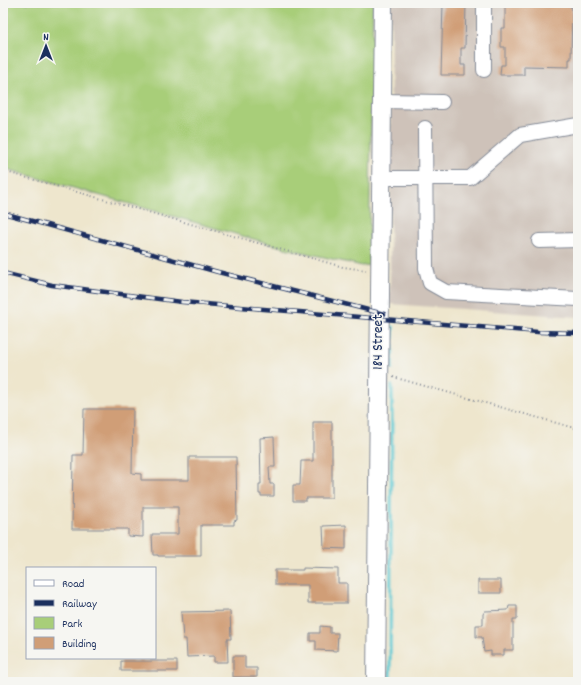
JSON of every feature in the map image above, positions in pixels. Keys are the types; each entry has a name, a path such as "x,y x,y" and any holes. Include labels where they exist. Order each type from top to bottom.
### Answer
{"main road":[{"name":"184 Street","path":"376,682 383,3"}],"lane":[{"path":"484,3 484,70"},
{"path":"381,101 442,102"},
{"path":"380,178 425,180 470,178 520,135 578,125"},
{"path":"425,128 426,268 430,283 446,292 578,299"},
{"path":"539,240 578,240"}],"path":[{"path":"3,171 343,267 370,270"},
{"path":"378,373 578,429"}],"shaded area":[{"path":"391,3 578,3 578,317 390,304"}],"green space":[{"path":"3,3 373,3 369,265 362,266 285,248 3,168"}],"building":[{"path":"443,3 466,3 465,48 461,48 461,65 465,65 465,75 441,75"},
{"path":"505,3 570,3 570,7 572,7 571,59 569,59 569,67 524,66 524,75 500,75 501,65 505,65 505,47 501,47 501,28 505,28"},
{"path":"84,409 133,409 132,473 141,474 141,480 189,480 189,457 236,457 237,520 234,521 234,525 201,525 201,556 153,555 152,534 178,534 178,507 143,507 143,537 128,536 128,529 72,529 73,455 83,455"},
{"path":"313,422 332,422 332,498 306,498 306,501 293,501 293,485 300,485 301,461 313,461"},
{"path":"274,437 275,467 269,467 270,484 274,484 274,496 261,496 261,494 259,494 259,484 261,484 260,438"},
{"path":"346,525 346,549 324,548 323,526"},
{"path":"303,568 338,569 338,583 347,583 347,603 308,603 308,585 275,585 275,570 303,570"},
{"path":"478,580 501,580 501,593 478,593"},
{"path":"509,606 517,606 517,619 513,619 513,650 504,650 504,655 491,655 491,651 484,652 482,637 476,637 476,625 483,625 483,614 485,611 508,610"},
{"path":"230,611 231,639 227,639 228,662 214,662 214,656 187,657 186,639 183,639 181,612"},
{"path":"320,626 330,627 330,633 338,633 337,651 316,650 316,641 310,641 310,633 320,633"},
{"path":"233,656 245,656 245,668 257,668 257,677 233,677"},
{"path":"121,661 177,661 177,671 121,671"}],"waterway":[{"path":"392,368 393,327"},
{"path":"390,682 392,386"}],"railway":[{"path":"3,213 218,272 384,314"},
{"path":"3,273 52,285 182,302 538,332 578,333"}]}
